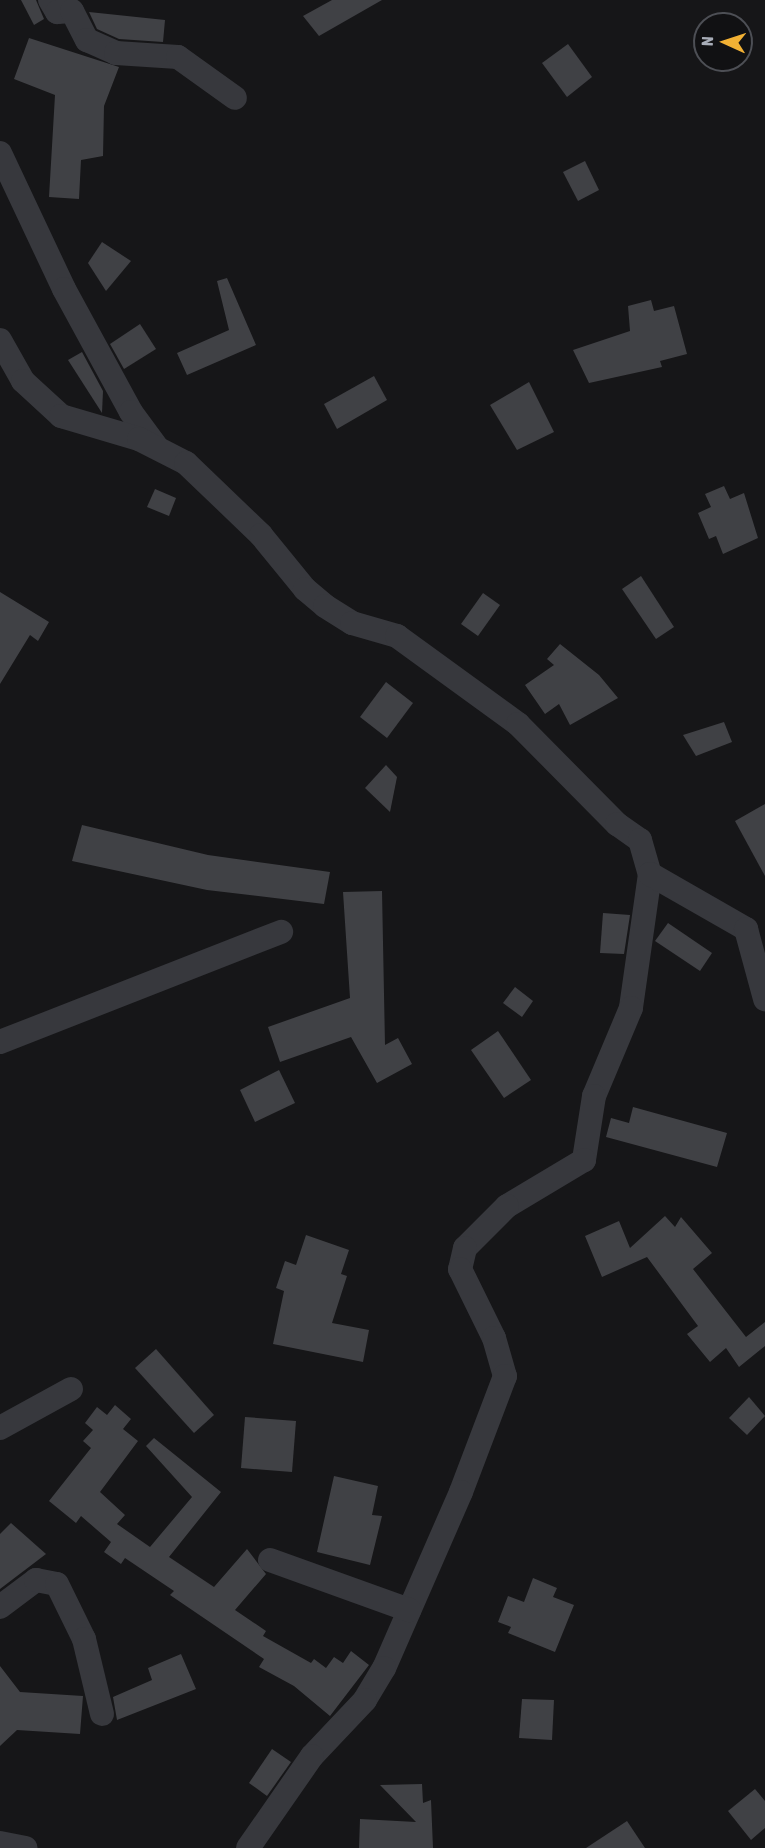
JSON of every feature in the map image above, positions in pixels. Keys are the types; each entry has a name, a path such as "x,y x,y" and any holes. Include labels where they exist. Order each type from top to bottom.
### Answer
{"street":[{"path":"50,0 57,12 72,11 87,40 116,52 178,57 235,98"},
{"path":"0,153 64,289 131,412 157,448"},
{"path":"0,340 23,381 61,416 157,448 186,463 261,535 304,589 325,606 352,624 397,636 518,724 617,824 640,840 650,874 632,1008 594,1096 585,1160 507,1206 465,1248 460,1269 494,1338 504,1376 409,1610 365,1700 312,1756 248,1848"},
{"path":"650,874 746,929 765,999"},
{"path":"0,1042 281,932"},
{"path":"0,1428 71,1389"},
{"path":"270,1560 409,1610"},
{"path":"0,1606 36,1580 57,1584 84,1639 102,1714"},
{"path":"0,1843 26,1848"}],"building":[{"path":"21,0 36,0 44,19 34,25"},
{"path":"332,0 382,0 319,36 303,16"},
{"path":"89,12 165,20 163,42 119,39 97,29"},
{"path":"29,38 119,67 104,106 103,156 81,160 79,199 49,197 55,95 14,79"},
{"path":"568,44 592,77 567,97 542,63"},
{"path":"585,161 599,190 578,201 563,172"},
{"path":"102,242 131,261 106,291 88,263"},
{"path":"227,278 256,345 187,375 177,353 229,330 217,281"},
{"path":"651,300 654,311 674,306 687,354 660,361 662,367 589,383 573,350 630,331 628,306"},
{"path":"140,324 156,349 124,369 110,344"},
{"path":"82,352 103,391 102,413 68,360"},
{"path":"374,376 387,400 337,429 324,404"},
{"path":"529,382 554,432 517,450 490,405"},
{"path":"724,486 730,499 744,493 758,538 723,554 716,536 709,539 698,513 711,507 705,494"},
{"path":"155,489 176,498 169,516 147,507"},
{"path":"641,576 674,627 656,639 622,589"},
{"path":"0,592 49,622 38,641 30,635 0,684"},
{"path":"483,593 500,605 478,636 461,624"},
{"path":"560,644 599,675 618,698 570,725 559,704 545,714 525,685 554,665 547,659"},
{"path":"386,682 413,703 387,738 360,717"},
{"path":"724,722 732,742 696,756 683,735"},
{"path":"386,765 397,777 390,812 365,788"},
{"path":"765,804 765,876 735,821"},
{"path":"82,825 208,855 330,872 324,904 207,890 72,861"},
{"path":"382,891 385,1045 398,1038 412,1064 377,1083 351,1037 280,1062 268,1027 350,998 343,892"},
{"path":"603,913 630,915 624,954 600,953"},
{"path":"668,923 712,953 700,971 655,941"},
{"path":"515,987 533,1001 522,1017 503,1003"},
{"path":"498,1031 531,1080 504,1098 471,1050"},
{"path":"279,1070 295,1103 255,1122 240,1090"},
{"path":"633,1107 727,1133 717,1167 606,1137 611,1118 629,1123"},
{"path":"665,1216 675,1227 681,1217 712,1253 693,1269 746,1337 765,1322 765,1346 739,1367 726,1348 710,1362 687,1334 698,1326 647,1257 602,1277 585,1236 619,1221 630,1248"},
{"path":"306,1235 349,1250 341,1274 347,1276 332,1323 369,1330 363,1362 273,1344 284,1291 276,1288 285,1261 296,1265"},
{"path":"156,1349 214,1415 194,1433 135,1368"},
{"path":"749,1397 765,1416 747,1435 729,1418"},
{"path":"115,1405 131,1419 123,1429 138,1441 100,1492 125,1515 117,1524 150,1547 192,1497 146,1446 154,1438 221,1492 169,1557 214,1587 247,1549 266,1574 235,1610 266,1631 263,1636 311,1663 314,1659 326,1668 334,1657 343,1663 351,1651 369,1665 330,1716 294,1686 259,1667 264,1659 170,1595 174,1591 125,1558 121,1564 104,1552 111,1542 81,1516 76,1523 49,1501 91,1448 83,1441 93,1430 85,1423 97,1407 107,1415"},
{"path":"245,1417 296,1421 292,1472 241,1468"},
{"path":"334,1476 378,1486 372,1515 382,1516 370,1565 317,1552"},
{"path":"11,1523 46,1554 0,1589 0,1534"},
{"path":"533,1578 557,1588 553,1597 574,1605 555,1652 508,1633 511,1627 498,1622 508,1596 524,1602"},
{"path":"181,1654 196,1689 117,1720 113,1697 152,1680 148,1668"},
{"path":"0,1666 20,1692 83,1696 80,1734 17,1730 0,1746"},
{"path":"522,1699 554,1700 552,1740 519,1738"},
{"path":"272,1749 291,1762 267,1796 249,1783"},
{"path":"422,1784 423,1803 431,1800 433,1848 359,1848 360,1819 416,1822 380,1785"},
{"path":"755,1789 765,1801 765,1828 751,1840 728,1811"},
{"path":"627,1821 645,1848 586,1848"}]}
